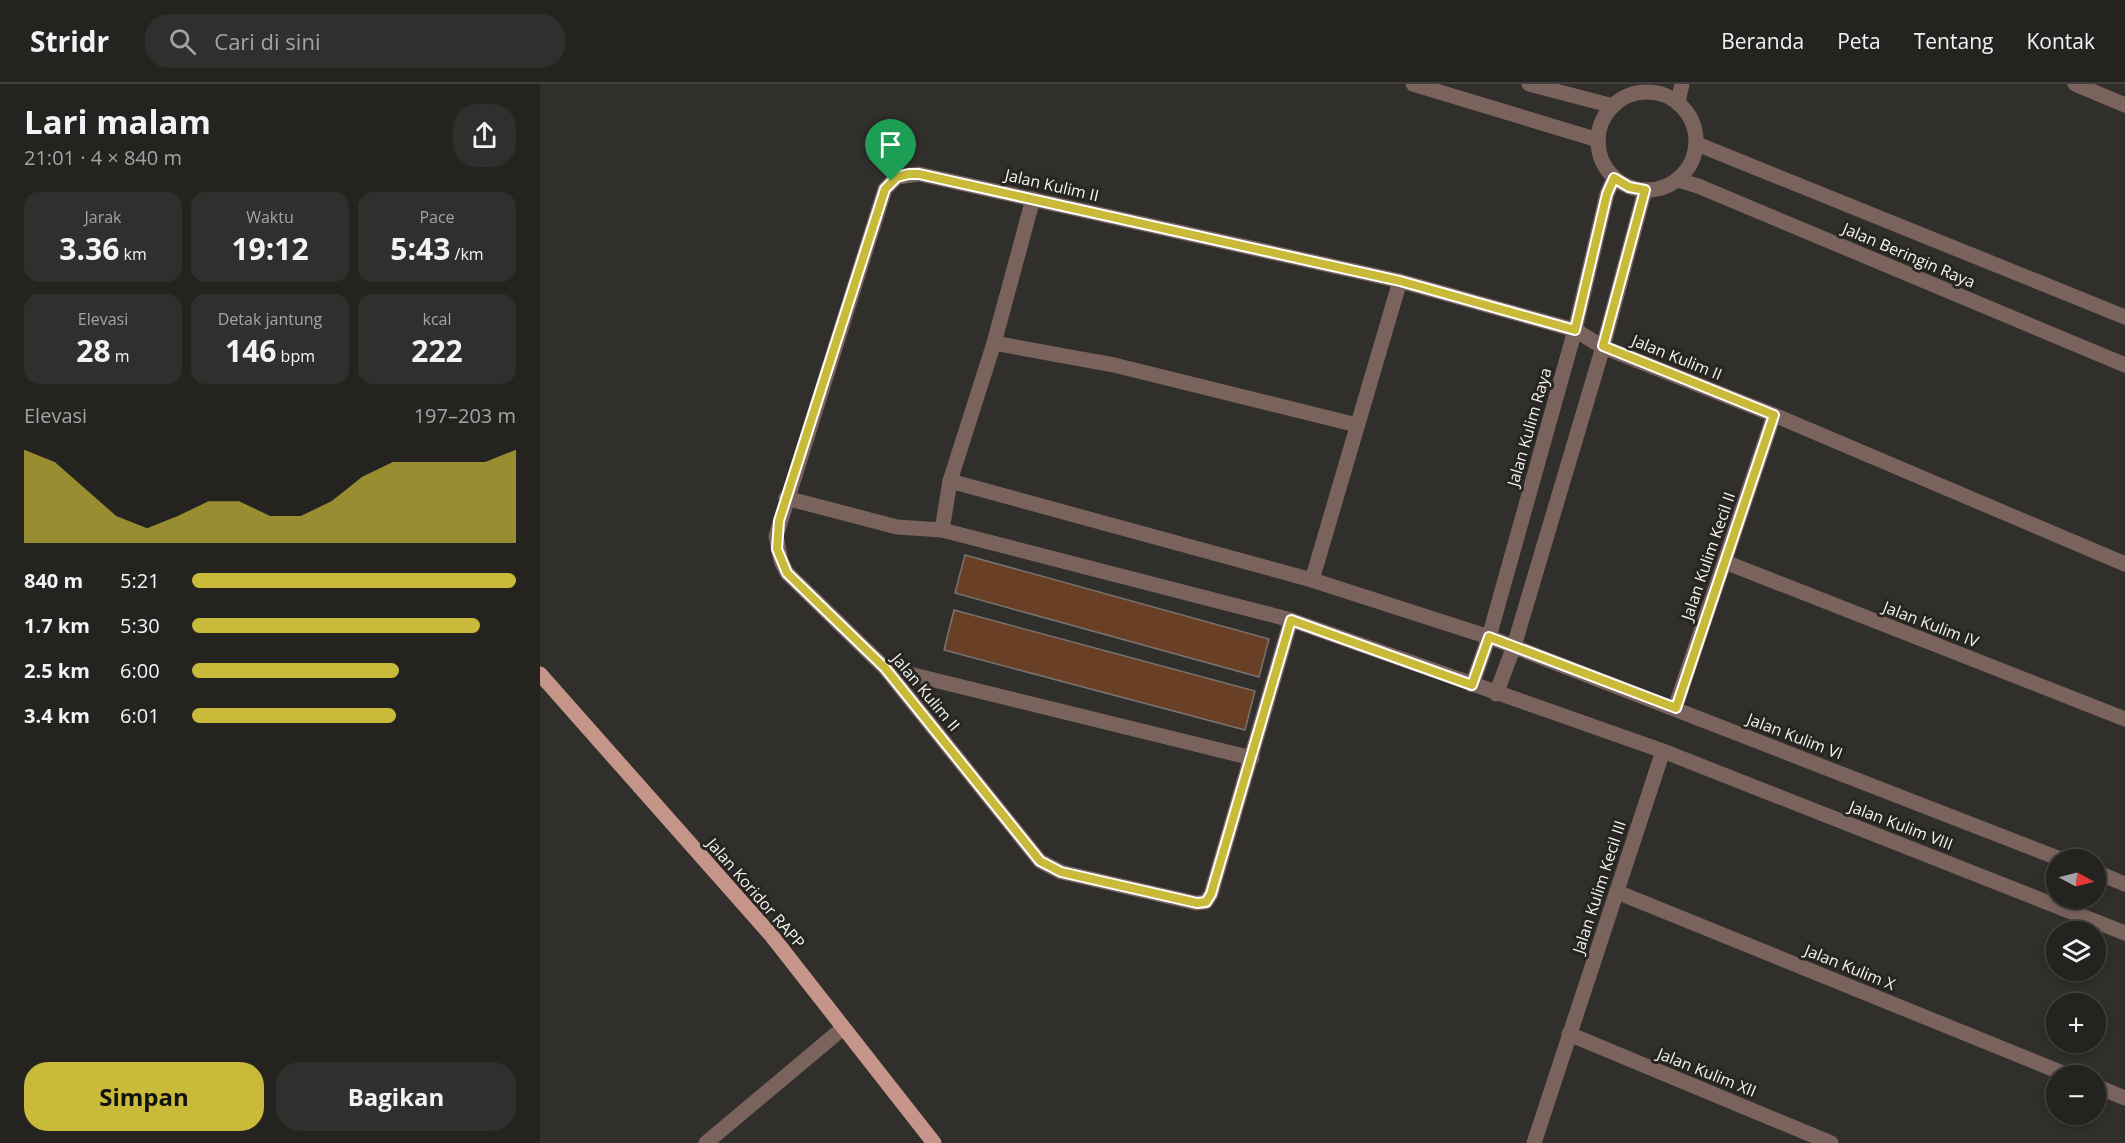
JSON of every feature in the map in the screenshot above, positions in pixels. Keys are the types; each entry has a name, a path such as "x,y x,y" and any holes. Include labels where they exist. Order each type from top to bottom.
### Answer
{"main road":[{"name":"Jalan Koridor RAPP","path":"540,674 771,935 934,1143"}],"street":[{"path":"1413,84 1598,140"},
{"path":"1529,84 1612,105"},
{"path":"1678,102 1682,84"},
{"path":"2075,84 2125,105"},
{"path":"1639,88 1659,92 1678,102 1692,120 1697,144 1691,164 1677,180 1665,187 1645,190 1629,187 1614,178 1601,159 1598,140 1602,121 1612,105 1639,88"},
{"name":"Jalan Beringin Raya","path":"1697,144 2125,317"},
{"name":"Jalan Kulim II","path":"1252,758 1211,894 1206,902 1197,903 1061,872 1040,861 885,668 787,573 777,549 776,536 786,498 885,189 897,177 919,174 1400,281 1575,330 1603,346 1774,415 2125,564"},
{"name":"Jalan Kulim Raya","path":"1472,685 1489,637 1575,330 1607,194 1614,178"},
{"name":"Jalan Beringin Raya","path":"1677,180 1698,186 2125,365"},
{"path":"1496,694 1514,646 1603,346 1645,190"},
{"path":"942,530 950,481 994,343 1033,199"},
{"path":"1312,580 1400,281"},
{"path":"994,343 1114,365 1357,425"},
{"name":"Jalan Kulim Kecil II","path":"1676,708 1774,415"},
{"name":"Jalan Kulim VI","path":"950,481 1312,580 1489,637 2046,853"},
{"name":"Jalan Kulim VIII","path":"786,498 897,527 942,530 1291,620 1663,751 2125,933"},
{"name":"Jalan Kulim IV","path":"1725,562 2125,719"},
{"path":"885,668 1252,758 1291,620"},
{"name":"Jalan Kulim Kecil III","path":"1534,1143 1663,751"},
{"path":"2106,876 2125,884"},
{"name":"Jalan Kulim X","path":"1617,892 2046,1066"},
{"path":"706,1143 843,1029"},
{"name":"Jalan Kulim XII","path":"1569,1034 1831,1143"},
{"path":"2106,1090 2125,1098"}],"building":[{"path":"965,555 1269,639 1259,677 955,593"},
{"path":"954,610 1255,691 1245,730 944,650"}],"route":[{"path":"909,174 919,174 1400,281 1575,330 1607,194 1614,178 1629,187 1645,190 1603,346 1774,415 1676,708 1489,637 1472,685 1291,620 1252,758 1211,894 1206,902 1197,903 1061,872 1040,861 885,668 787,573 777,549 776,536 779,521 885,189 891,181 909,174"}]}
